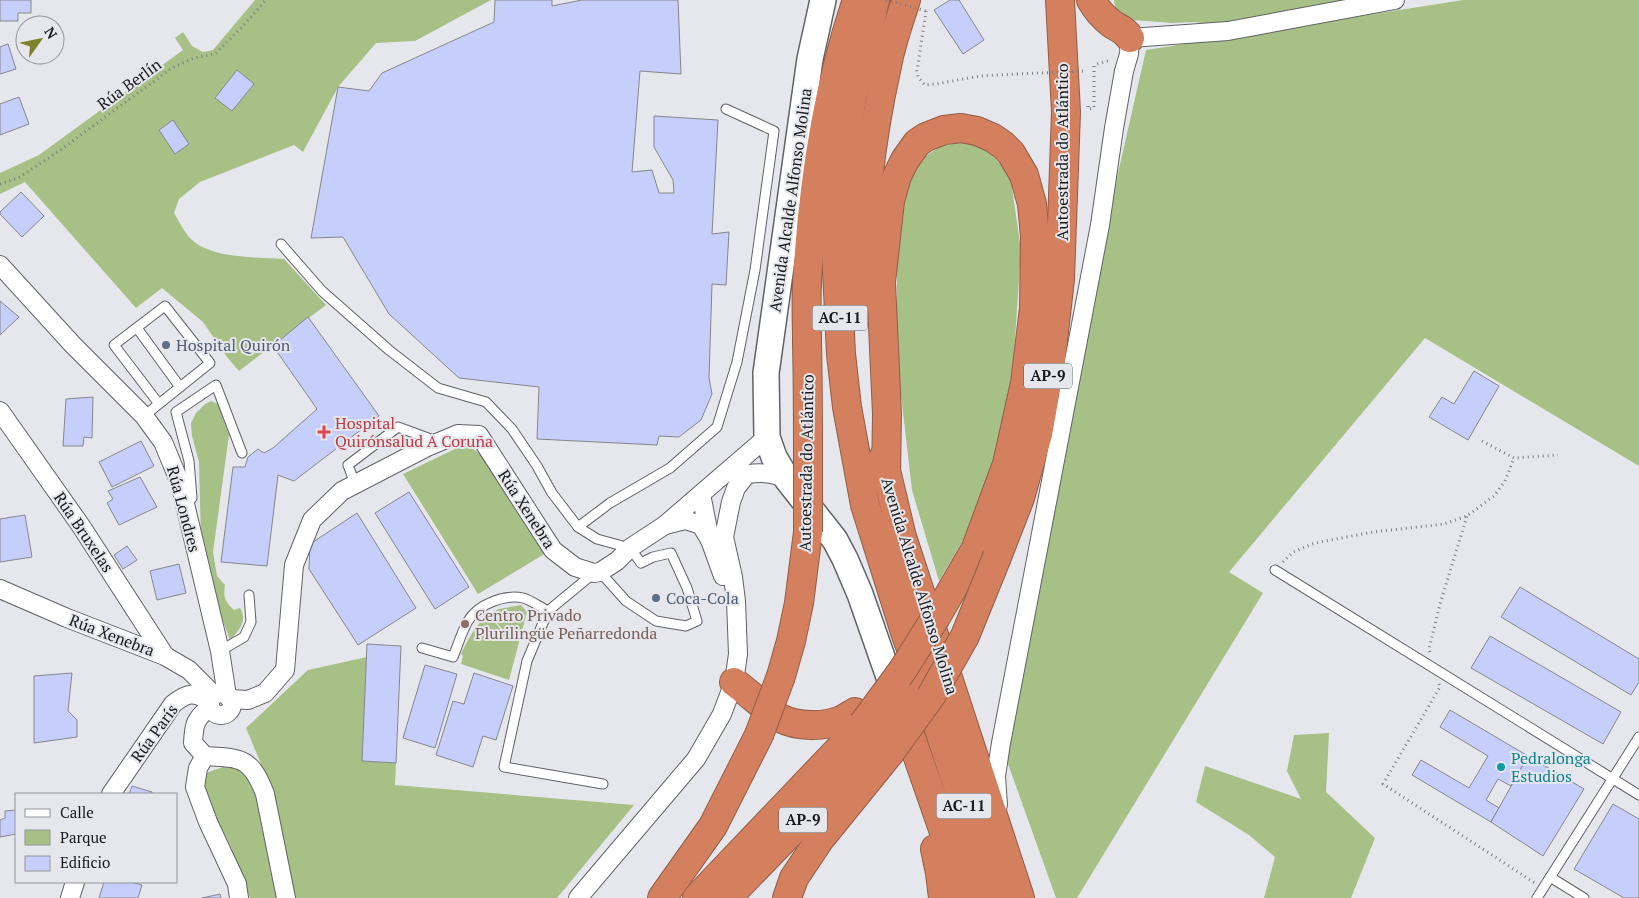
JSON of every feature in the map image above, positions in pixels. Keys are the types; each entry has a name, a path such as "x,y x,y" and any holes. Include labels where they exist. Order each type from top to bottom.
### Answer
{"highway":[{"name":"Autoestrada do Atlántico","path":"662,898 713,826 759,735 781,676 791,641 799,603 808,532 798,472 806,285 812,213 819,154 830,97 845,35 856,0"},
{"name":"Avenida Alcalde Alfonso Molina","path":"874,0 852,97 844,150 836,250 841,354 847,408 865,505 905,632 994,898"},
{"name":"Avenida Alcalde Alfonso Molina","path":"906,0 887,65 874,136 866,203 863,284 867,358 886,477 902,537 1020,898"},
{"name":"Autoestrada do Atlántico","path":"871,732 922,682 986,553 1020,498 1038,434 1050,367 1061,270 1066,121 1060,0"},
{"path":"1091,0 1095,8 1113,24 1125,30 1123,48"},
{"path":"787,898 794,878 820,839 902,671 936,617 986,553 1008,464 1025,383 1034,308 1035,237 1032,204 1024,174 1018,163 1003,145 977,131 961,128 944,130 926,137 917,143 910,151 901,168 890,201 881,282 887,414 886,477"},
{"path":"734,682 779,717 789,722 802,724 840,720 871,732"},
{"path":"907,726 940,873 943,898"},
{"path":"907,726 967,898"},
{"path":"697,898 871,732"},
{"name":"AP-9","path":"727,898 850,770 871,732"}],"main road":[{"name":"Avenida Alcalde Alfonso Molina","path":"823,0 810,59 766,373 767,437 774,456 798,472 845,559 860,594 907,726"}],"street":[{"path":"1123,48 1228,31 1394,0"},
{"path":"1002,845 996,776 1001,743 1100,224 1114,128 1124,71 1129,54 1123,48"},
{"name":"Rúa Londres","path":"0,265 73,345 144,416 163,442 180,483 220,651 218,700"},
{"name":"Rúa Bruxelas","path":"0,410 81,526 165,656"},
{"name":"Rúa Xenebra","path":"0,589 67,618 165,656 189,670 218,700 248,700 265,692 285,670 294,565 312,520 342,490 458,434 478,435 553,550 575,568 597,573"},
{"path":"597,573 617,562 630,548 665,525 767,437"},
{"path":"701,494 732,478 747,474 798,472"},
{"path":"717,538 736,488 747,474"},
{"path":"578,898 696,759 722,714 734,682 738,654 737,626 726,585 717,538 701,494"},
{"path":"665,525 685,520 701,525 717,538"},
{"name":"Rúa París","path":"112,793 173,704 184,695 196,694 218,700"},
{"path":"218,700 200,715 194,725 193,743 205,756 236,758 249,766 259,778 266,794 286,898"},
{"path":"205,756 198,768 195,787 208,822 236,884 239,898"},
{"path":"70,898 75,883"}],"lane":[{"path":"578,527 610,503 670,468 717,427 737,362 753,280 774,131 726,109"},
{"path":"281,244 322,291 389,350 438,388 486,402 512,429 552,493 578,527 597,539 630,548 640,563 653,557 671,553 687,588 696,621 686,626 656,621 626,601 597,573 548,611 527,661 504,767 603,784"},
{"path":"144,416 159,404 180,387 210,363 165,306 114,345 159,404"},
{"path":"137,328 180,387"},
{"path":"185,505 192,498 188,461 176,412 216,385 242,452"},
{"path":"355,484 348,465 398,427 439,442"},
{"path":"1275,570 1639,794"},
{"path":"220,651 244,637 251,622 249,595"},
{"path":"422,648 454,657 468,620 481,607 497,600 524,598 548,611"},
{"path":"1537,898 1639,738"},
{"path":"1550,876 1584,898"}],"path":[{"name":"Rúa Berlín","path":"0,184 18,178 51,156 172,68 194,58 214,54 266,0"},
{"path":"886,0 926,11 917,71 925,85 980,76 1085,71 1086,80"},
{"path":"1087,99 1088,109 1094,108 1094,66 1123,48"},
{"path":"1482,441 1514,458 1558,455"},
{"path":"1275,570 1293,552 1315,543 1373,532 1444,524 1467,516 1494,496 1505,481 1514,458"},
{"path":"1467,516 1440,604 1429,649 1440,687 1383,784 1543,888"}],"green space":[{"path":"255,0 491,0 415,41 376,43 338,87 303,152 294,145 200,182 179,199 174,213 188,236 200,246 222,254 284,259 326,305 239,371 203,322 162,288 136,308 25,182 0,194 0,173 39,155 183,50 175,38 183,32 192,46 203,52 213,50"},
{"path":"1114,0 1372,0 1228,27 1195,22 1172,23 1133,20 1116,13"},
{"path":"1463,0 1639,0 1639,466 1425,338 1229,572 1263,593 1077,898 1056,898 1007,761 1109,213 1146,50"},
{"path":"967,141 988,151 1002,166 1011,181 1021,250 1014,354 1004,426 986,484 966,535 939,581 912,490 897,361 897,261 904,196 918,161 943,145"},
{"path":"211,401 218,404 229,435 213,552 217,576 225,585 225,599 234,610 240,608 243,617 239,629 230,640 215,599 201,541 199,462 192,436 191,423 196,413"},
{"path":"459,447 470,447 482,455 546,553 478,594 403,474"},
{"path":"521,605 527,612 509,680 461,664 463,656 461,654 466,643 488,614 506,636 510,638 489,614 499,609"},
{"path":"367,657 362,761 396,763 395,785 634,805 557,898 250,898 231,847 203,790 206,773 223,767 264,771 246,728 308,670"},
{"path":"1329,733 1326,792 1375,838 1351,898 1264,898 1275,857 1249,835 1196,802 1205,766 1301,799 1287,771 1294,735"}],"building":[{"path":"0,0 31,0 31,13 18,13 18,15 15,15 15,21 0,21"},
{"path":"495,0 552,0 552,6 582,0 678,0 681,74 640,71 632,172 652,170 659,193 674,193 673,180 654,147 654,116 718,120 712,234 729,232 726,285 712,284 709,378 712,394 701,420 679,437 659,436 657,445 537,439 539,387 459,378 389,314 343,237 311,238 338,87 369,91 382,73 494,22"},
{"path":"950,0 959,0 984,40 963,54 934,10"},
{"path":"8,44 16,69 0,74 0,47"},
{"path":"237,70 254,84 232,111 215,98"},
{"path":"19,97 29,124 0,135 0,104"},
{"path":"173,120 189,144 175,154 159,130"},
{"path":"21,192 44,216 22,237 0,214"},
{"path":"0,301 19,317 0,335"},
{"name":"Hospital Quirónsalud A Coruña","path":"308,317 379,416 294,481 278,475 267,566 221,562 233,467 245,467 248,457 258,449 264,453 273,448 317,409 273,346"},
{"path":"1474,371 1499,386 1468,440 1429,417 1442,397 1454,404"},
{"path":"93,397 92,438 84,437 83,446 63,446 66,399"},
{"path":"141,441 154,466 112,487 99,462"},
{"path":"140,477 157,507 119,525 107,503 113,499 108,491"},
{"path":"409,492 469,587 435,609 375,513"},
{"path":"357,513 416,608 358,645 309,569 310,544"},
{"path":"25,515 32,557 0,562 0,519"},
{"path":"127,546 137,560 123,569 114,555"},
{"path":"179,564 186,593 157,600 150,571"},
{"path":"1520,587 1639,659 1639,682 1631,695 1501,617"},
{"path":"1490,636 1621,712 1603,744 1471,668"},
{"path":"367,644 401,646 396,763 362,761"},
{"path":"425,665 457,674 435,748 403,738"},
{"path":"72,673 68,711 77,720 77,737 34,743 34,676"},
{"path":"474,673 513,686 496,740 483,736 473,767 436,755 453,701 464,704"},
{"name":"Pedralonga Estudios","path":"1450,710 1528,756 1511,786 1498,779 1486,800 1499,808 1491,822 1412,775 1421,760 1469,788 1488,756 1440,727"},
{"path":"1528,756 1584,789 1543,856 1491,822"},
{"path":"132,786 152,792 152,793 129,793"},
{"path":"1613,804 1639,819 1639,898 1624,898 1574,869"},
{"path":"15,810 15,834 0,837 0,820 5,818 5,811"},
{"path":"104,883 135,883 142,885 138,898 99,898"},
{"path":"220,894 221,898 202,898"}],"place":[{"name":"Hospital Quirón","path":"166,345"},
{"name":"Hospital Quirónsalud A Coruña","path":"324,432"},
{"name":"Coca-Cola","path":"656,598"},
{"name":"Centro Privado Plurilingüe Peñarredonda","path":"465,624"},
{"name":"Pedralonga Estudios","path":"1501,767"}]}
